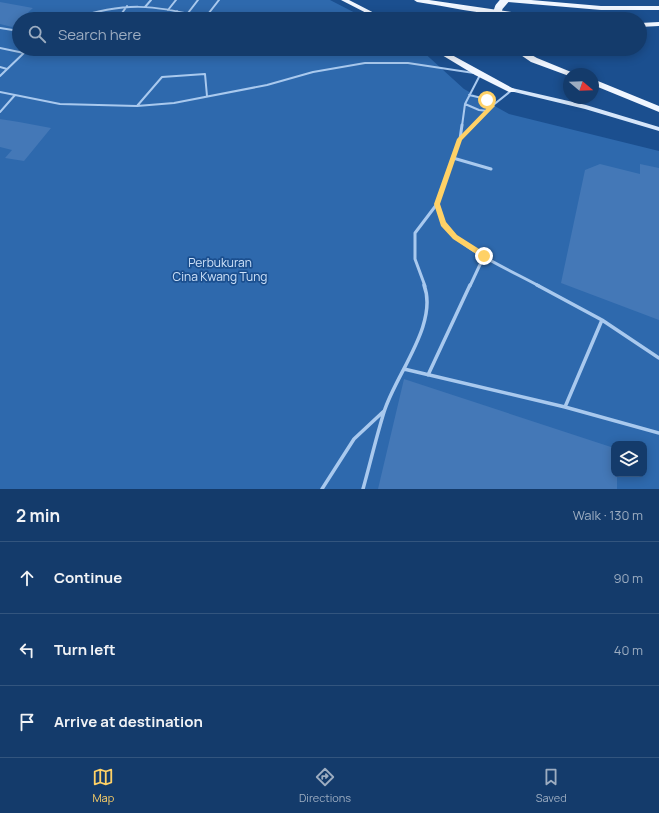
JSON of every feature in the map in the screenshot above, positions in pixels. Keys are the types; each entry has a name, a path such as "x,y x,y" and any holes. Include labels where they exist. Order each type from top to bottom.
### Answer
{"main road":[{"path":"344,0 369,12"},
{"path":"417,0 491,12"},
{"path":"497,12 499,7 507,0 601,8 659,8"},
{"path":"647,25 659,24"},
{"path":"448,56 479,74 512,90 586,107 659,130"},
{"path":"527,56 563,71"},
{"path":"599,84 659,109"}],"lane":[{"path":"145,7 151,0"},
{"path":"168,10 176,0"},
{"path":"189,12 198,0"},
{"path":"209,12 218,0"},
{"path":"123,12 127,6"},
{"path":"96,12 127,6 181,12"},
{"path":"0,28 12,30"},
{"path":"0,48 12,50"},
{"path":"0,76 21,56"},
{"path":"0,92 60,104 137,106 174,103 267,85 313,72 365,62 408,63 479,74 465,104 460,139 437,204 420,223 415,232 415,259 426,289 428,304 423,327 384,411 363,489"},
{"path":"0,68 7,69"},
{"path":"137,106 157,81 167,75 205,74 207,96"},
{"path":"460,139 492,106 512,90"},
{"path":"469,94 480,96 487,100 492,106"},
{"path":"0,112 15,95"},
{"path":"465,104 479,110 488,111"},
{"path":"453,158 491,169"},
{"path":"437,204 444,224 455,237 484,256 602,320 659,358"},
{"path":"428,375 484,256"},
{"path":"565,407 602,320"},
{"path":"404,369 565,407 659,433"},
{"path":"322,489 354,439 384,411"}],"green space":[{"name":"Perbukuran Cina Kwang Tung","path":"0,0 330,0 353,12 12,12 12,56 428,56 464,89 509,114 659,151 659,489 0,489"}],"building":[{"path":"0,2 33,8 29,12 12,12 12,27 0,24"},
{"path":"0,119 51,128 24,161 5,158 12,150 0,147"},
{"path":"600,164 640,174 640,164 659,168 659,320 561,283 585,170"},
{"path":"404,379 611,447 611,477 617,477 617,489 378,489"}],"route":[{"path":"484,256 455,237 444,224 437,204 460,139 492,106 487,100"}]}
